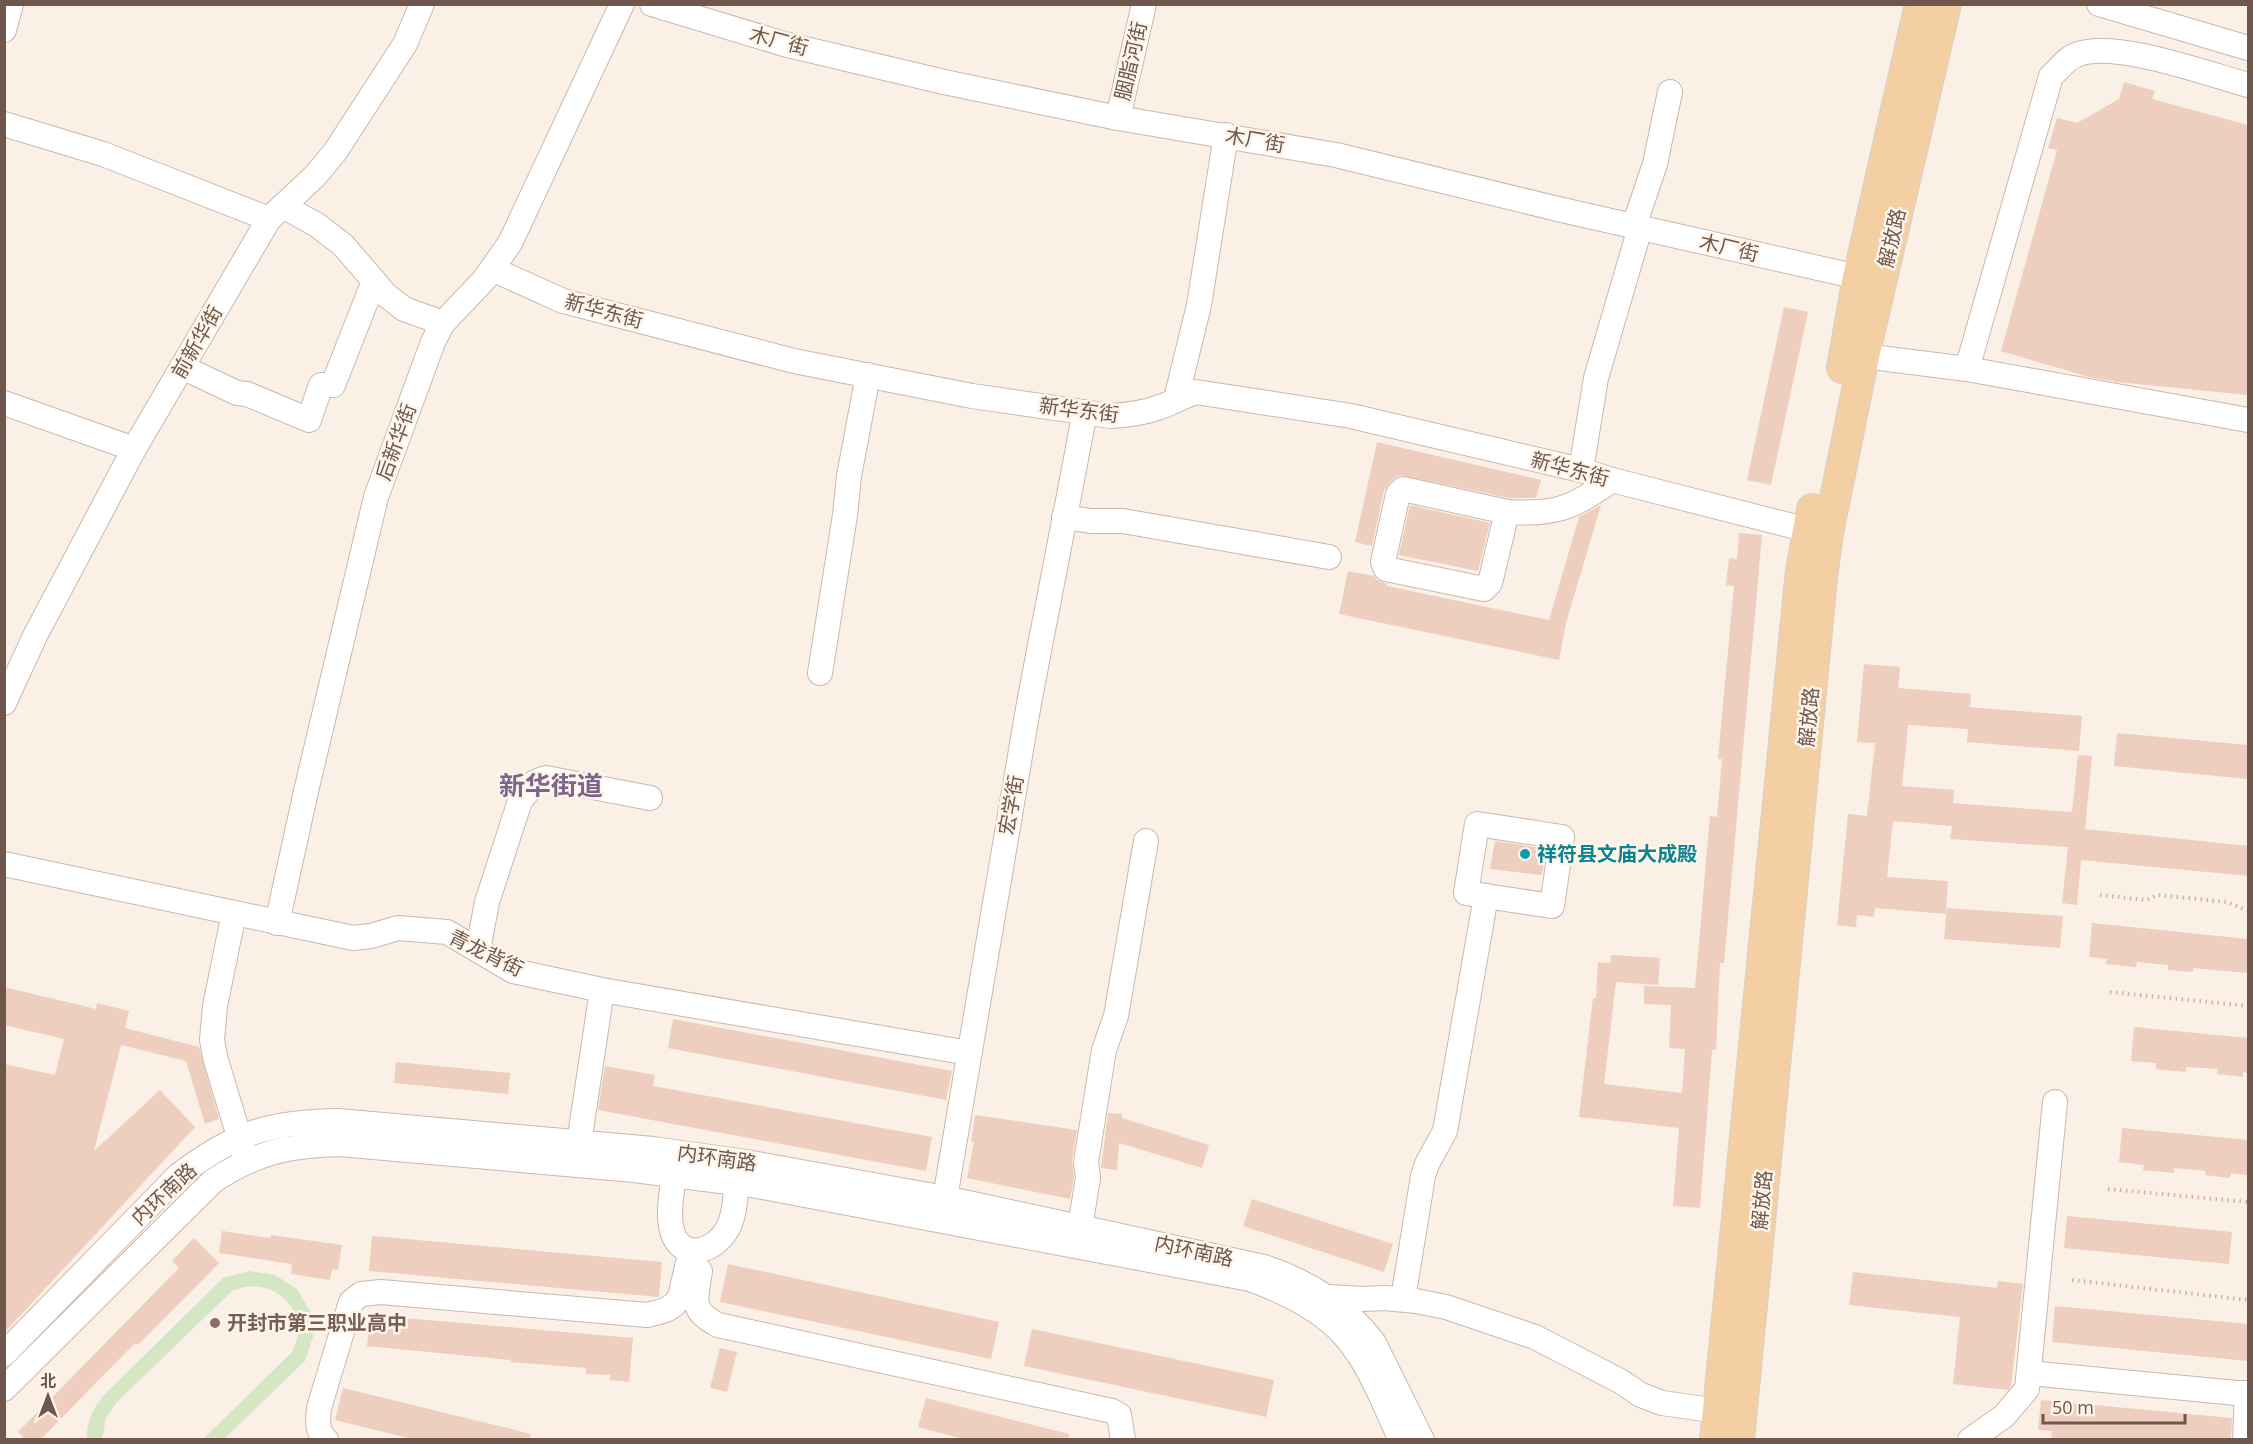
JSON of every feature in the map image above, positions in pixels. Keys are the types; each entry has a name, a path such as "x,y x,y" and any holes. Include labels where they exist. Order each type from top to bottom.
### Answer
{"main road":[{"name":"解放路","path":"1717,1426 1802,570 1858,277 1920,4"},
{"name":"解放路","path":"1739,1440 1828,533 1864,356 1946,4"}],"street":[{"path":"4,30 11,4"},
{"name":"前新华街","path":"4,703 36,634 134,449 183,367 276,212 315,176 335,152 405,44 423,4"},
{"name":"后新华街","path":"277,923 309,775 376,496 432,342 443,323 484,280 510,243 622,4"},
{"name":"木厂街","path":"652,4 806,49 944,82 1118,118 1347,157 1637,227 1858,277"},
{"name":"胭脂河街","path":"1118,118 1144,4"},
{"path":"2099,4 2248,48"},
{"path":"1967,369 2051,76 2075,55 2102,51 2127,51 2248,85"},
{"path":"1581,470 1596,378 1655,164 1670,92"},
{"path":"4,124 103,154 276,212 329,234 355,257 386,295 404,309 443,323"},
{"path":"1176,399 1199,306 1226,135"},
{"name":"新华东街","path":"492,269 563,301 794,361 972,396 1111,416 1132,415 1162,407 1176,399 1196,393 1223,395 1351,416 1581,470 1808,530"},
{"path":"183,367 237,393 247,394 309,420 321,385 333,385 374,281"},
{"path":"1864,356 1967,369 2248,420"},
{"path":"820,673 849,476 868,375"},
{"path":"4,403 134,449"},
{"name":"宏学街","path":"945,1198 1029,702 1085,412"},
{"path":"1507,512 1490,583 1484,589 1386,569 1383,562 1398,494 1403,489 1507,512 1534,514 1572,506 1612,480"},
{"path":"1064,518 1123,521 1329,557"},
{"path":"478,950 487,902 520,801 535,782 546,778 650,798"},
{"path":"1477,824 1562,837 1552,906 1486,896 1466,893 1477,824"},
{"path":"1080,1227 1088,1178 1086,1162 1104,1050 1116,1016 1146,841"},
{"name":"青龙背街","path":"4,864 353,938 371,936 398,928 447,932 513,971 602,990 969,1053"},
{"path":"1403,1299 1423,1176 1445,1131 1486,896"},
{"path":"234,913 215,1006 213,1040 215,1057 246,1161"},
{"path":"579,1143 602,990"},
{"path":"1970,1440 2004,1416 2020,1400 2027,1389 2055,1102"},
{"name":"内环南路","path":"4,1354 179,1175 206,1156 239,1137 264,1128 338,1121 653,1149 747,1162 945,1198 1264,1267 1311,1286 1348,1313 1374,1343 1422,1440"},
{"name":"内环南路","path":"4,1389 213,1181 246,1161 290,1148 339,1144 674,1175 737,1183 1223,1273 1273,1287 1311,1308 1344,1334 1374,1384 1401,1440"},
{"path":"674,1175 669,1214 674,1238 680,1245 697,1250 710,1248 728,1229 733,1213 737,1183"},
{"path":"688,1299 697,1250"},
{"path":"326,1440 320,1434 319,1408 351,1302 361,1294 381,1292 647,1315 668,1309 688,1299"},
{"path":"1329,1297 1403,1299 1446,1307 1535,1337 1620,1381 1641,1395 1717,1426"},
{"path":"688,1299 704,1318 718,1325 1112,1410 1119,1415 1122,1440"},
{"path":"2029,1372 2248,1393 2245,1440"}],"path":[{"path":"2100,896 2146,900 2158,895 2227,902 2248,910"},
{"path":"2110,992 2248,1006"},
{"path":"2108,1189 2248,1202"},
{"path":"2072,1280 2248,1300"}],"green space":[{"path":"249,1271 275,1275 297,1289 310,1311 313,1337 305,1361 224,1439 203,1439 292,1352 297,1337 297,1323 293,1310 285,1299 262,1287 247,1287 232,1291 116,1403 106,1418 102,1439 87,1439 92,1414 106,1393 223,1278"}],"building":[{"path":"2124,82 2155,91 2152,99 2248,125 2248,395 2117,382 2089,377 2001,351 2057,150 2048,148 2057,118 2077,123 2119,99"},
{"path":"1784,307 1808,312 1771,485 1747,480"},
{"path":"1377,442 1541,480 1536,498 1509,498 1400,475 1393,479 1384,490 1372,546 1355,542"},
{"path":"1410,505 1490,523 1478,571 1399,555"},
{"path":"1601,505 1566,623 1559,660 1339,614 1348,571 1374,576 1387,586 1549,620 1579,517"},
{"path":"1739,533 1762,535 1724,963 1720,963 1716,1050 1712,1050 1700,1208 1673,1206 1679,1128 1579,1117 1593,998 1596,998 1598,962 1610,963 1611,955 1660,958 1658,985 1616,982 1604,1084 1682,1093 1685,1049 1669,1048 1671,1005 1644,1004 1644,986 1695,988 1710,816 1717,817 1722,759 1718,759 1734,586 1726,585 1729,558 1737,559"},
{"path":"1864,664 1900,667 1898,688 1971,694 1970,707 2082,716 2079,751 1967,742 1968,729 1908,725 1902,786 1954,790 1953,803 2072,812 2078,755 2092,756 2085,829 2248,846 2248,876 2081,860 2077,905 2062,903 2068,847 1950,839 1952,826 1893,821 1887,877 1948,881 1946,914 1875,908 1874,917 1857,915 1856,927 1837,925 1848,814 1867,816 1875,743 1857,742"},
{"path":"2117,733 2248,745 2248,779 2114,766"},
{"path":"1495,841 1546,849 1542,875 1490,869"},
{"path":"1947,908 2063,916 2060,948 1944,939"},
{"path":"2092,923 2248,939 2248,973 2193,968 2193,972 2168,970 2168,965 2137,962 2136,967 2106,964 2107,959 2089,957"},
{"path":"4,987 96,1009 97,1003 129,1011 125,1028 199,1047 219,1119 205,1124 186,1061 121,1045 94,1151 160,1090 195,1127 4,1333 4,1064 55,1075 64,1039 4,1025"},
{"path":"673,1019 952,1071 946,1100 668,1048"},
{"path":"2134,1027 2248,1038 2248,1073 2243,1072 2243,1077 2217,1074 2218,1069 2186,1067 2186,1072 2156,1069 2156,1063 2131,1061"},
{"path":"396,1062 510,1073 508,1094 394,1083"},
{"path":"605,1066 655,1075 653,1086 932,1137 926,1171 598,1110"},
{"path":"1108,1113 1122,1114 1122,1118 1209,1145 1202,1168 1119,1143 1117,1170 1101,1168"},
{"path":"975,1115 1077,1130 1072,1160 1074,1178 1070,1199 967,1178 974,1142 971,1142"},
{"path":"2122,1128 2248,1140 2248,1175 2231,1173 2230,1178 2205,1175 2206,1171 2174,1168 2174,1173 2143,1170 2144,1165 2119,1162"},
{"path":"1252,1199 1393,1244 1384,1272 1243,1226"},
{"path":"2067,1216 2232,1232 2229,1264 2064,1248"},
{"path":"222,1231 342,1245 338,1270 332,1269 330,1280 291,1274 292,1264 219,1253"},
{"path":"372,1236 662,1262 659,1297 369,1271"},
{"path":"194,1238 219,1263 138,1345 135,1343 40,1440 26,1440 18,1432 179,1268 172,1261"},
{"path":"728,1264 999,1322 991,1359 720,1302"},
{"path":"1853,1272 1997,1288 1998,1281 2023,1284 2011,1386 2008,1390 1953,1384 1960,1317 1849,1305"},
{"path":"2055,1306 2248,1324 2248,1361 2052,1342"},
{"path":"370,1315 633,1338 629,1382 610,1380 610,1375 586,1374 586,1368 367,1346"},
{"path":"1032,1329 1274,1380 1266,1417 1024,1366"},
{"path":"720,1348 737,1352 727,1392 710,1388"},
{"path":"343,1388 531,1434 530,1440 416,1440 335,1420"},
{"path":"926,1398 1069,1434 1068,1440 967,1440 918,1427"},
{"path":"2041,1400 2232,1418 2231,1440 2051,1440 2052,1431 2038,1430"}],"place":[{"name":"祥符县文庙大成殿","path":"1525,854"},
{"name":"开封市第三职业高中","path":"215,1323"}],"district":[{"name":"新华街道","path":"551,786"}]}
